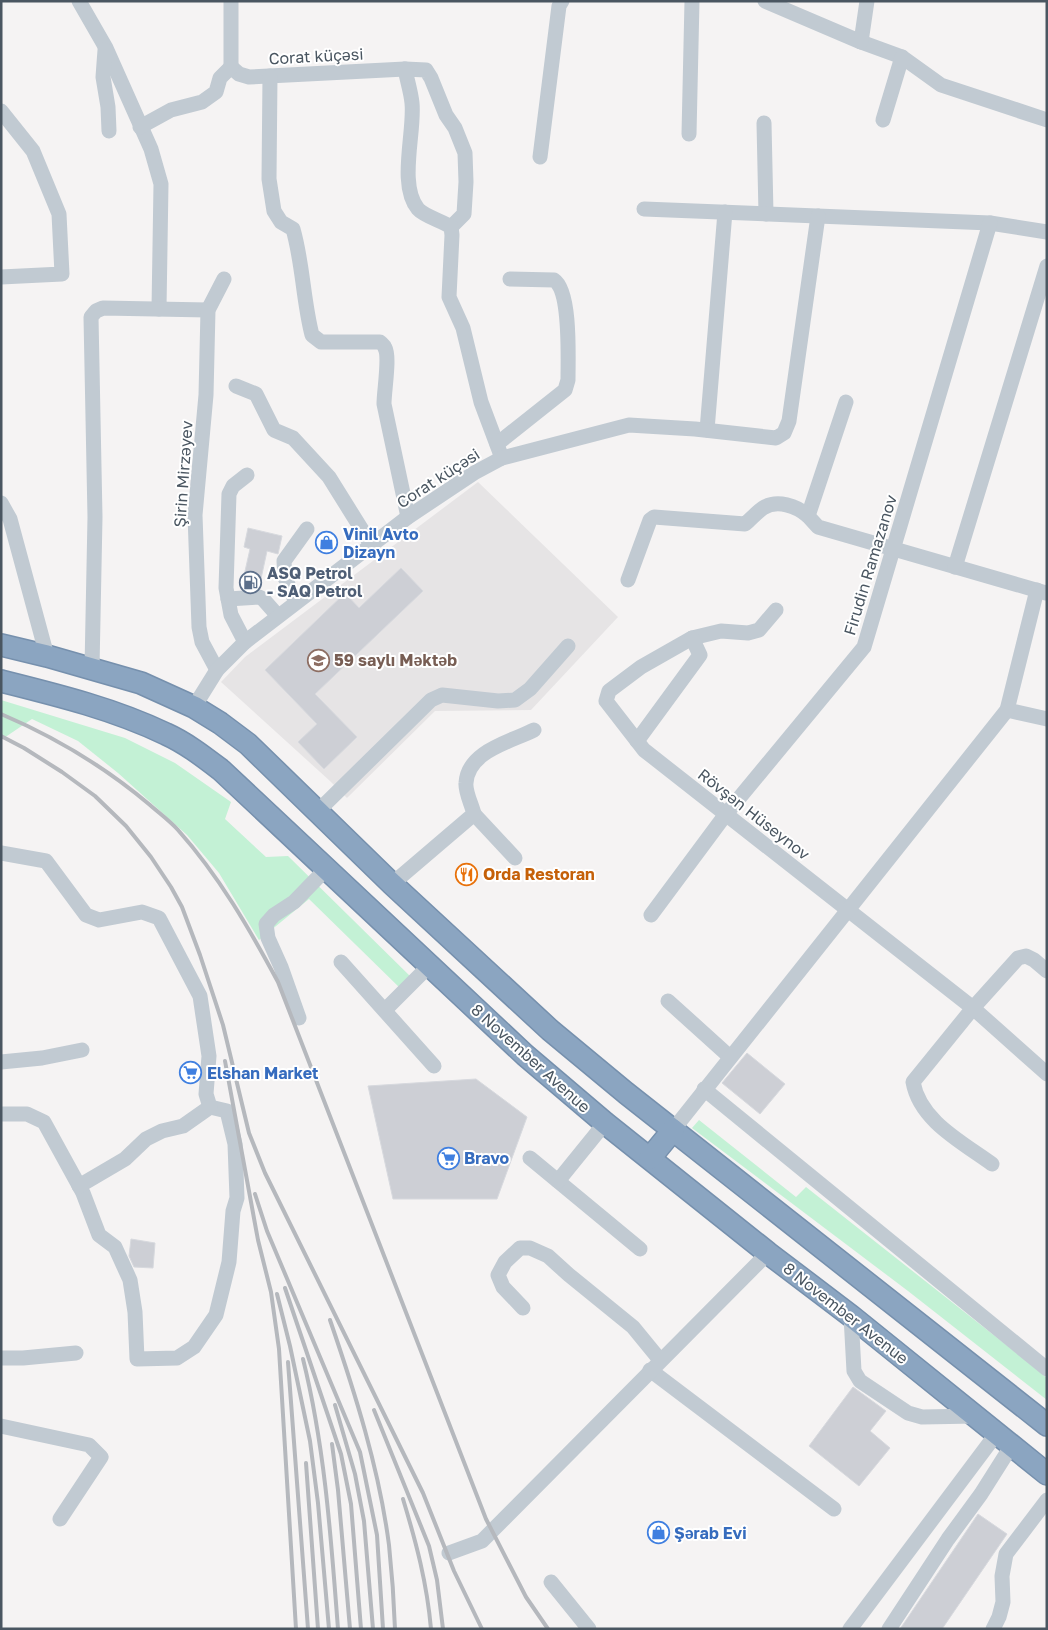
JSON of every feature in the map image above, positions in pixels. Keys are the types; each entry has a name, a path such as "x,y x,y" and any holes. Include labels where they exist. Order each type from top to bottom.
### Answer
{"highway":[{"name":"8 November Avenue","path":"1,645 92,668 141,683 194,707 220,723 248,744 392,884 550,1030 672,1130 1047,1425"},
{"name":"8 November Avenue","path":"1,681 126,717 167,734 221,770 525,1055 605,1123 768,1253 851,1316 1047,1474"},
{"path":"650,1158 672,1130"}],"street":[{"path":"79,1 106,48 151,149 161,184 159,309"},
{"path":"140,127 171,110 202,102 216,92 220,78 231,67 231,1"},
{"path":"540,157 559,6 562,1"},
{"path":"689,134 692,1"},
{"path":"765,1 861,42 902,57 941,85 1047,120"},
{"path":"861,42 867,1"},
{"path":"106,48 103,77 108,107 109,131"},
{"path":"882,120 902,57"},
{"name":"Corat küçəsi","path":"231,67 239,74 249,77 405,69 426,70 446,116 456,128 465,153 464,214 451,227 449,297 463,328 481,402 500,451"},
{"path":"405,69 412,104 408,171 411,199 419,211 451,227"},
{"path":"270,76 269,179 274,212 281,222 294,229 306,311 312,335 322,342 380,342 385,348 387,365 384,404 408,517"},
{"path":"1,111 33,151 59,214 62,274 1,277"},
{"path":"764,123 766,214"},
{"path":"644,209 990,223 1047,232"},
{"path":"707,430 725,212"},
{"name":"Corat küçəsi","path":"194,707 217,670 245,642 408,517 474,473 500,451 542,447 629,425 707,430 776,438 784,433 789,421 818,216"},
{"name":"Firudin Ramazanov","path":"651,915 726,814 864,647 990,223"},
{"path":"955,567 1047,266"},
{"path":"500,451 565,390 568,380 566,302 559,283 554,280 510,278"},
{"name":"Şirin Mirzəyev","path":"217,670 202,642 199,627 195,515 206,395 208,310 224,279"},
{"path":"92,668 95,516 91,317 102,308 208,310"},
{"path":"236,386 256,394 274,430 293,438 329,477 372,546"},
{"path":"808,516 846,402"},
{"path":"245,642 231,615 226,588 229,494 233,486 247,475"},
{"path":"1,504 10,519 47,656"},
{"path":"628,580 650,520 654,517 745,524 764,508 774,504 788,505 802,511 818,527 1042,591 1006,710 672,1130"},
{"path":"296,602 284,578 284,561 307,529"},
{"path":"228,598 259,597 278,616"},
{"name":"Rövşən Hüseynov","path":"776,610 758,630 748,633 721,631 692,638 641,667 609,691 606,701 644,750 973,1008 1047,1074"},
{"path":"637,741 700,655 692,638"},
{"path":"317,812 432,700 442,695 498,701 514,700 530,689 568,646"},
{"path":"1006,710 1047,719"},
{"path":"515,858 474,814 466,784 472,763 484,753 534,730"},
{"path":"392,884 474,814"},
{"path":"1,853 46,860 86,914 99,920 142,912 159,918 200,996 208,1056 206,1094 210,1107"},
{"path":"299,1018 281,967 268,938 266,924 274,915 294,902 327,868"},
{"path":"992,1164 934,1122 915,1094 913,1082 973,1008 1018,958 1026,956 1047,971"},
{"path":"341,962 434,1066"},
{"path":"384,1010 430,965"},
{"path":"668,1001 730,1056"},
{"path":"1,1062 42,1058 82,1050"},
{"path":"704,1089 1047,1369"},
{"path":"1,1114 27,1114 44,1122 79,1186 98,1235 115,1247 130,1280 135,1312 137,1359 177,1358 194,1347 216,1315 229,1262 233,1211 237,1198 235,1144 227,1111 210,1107 183,1126 162,1131 146,1139 126,1159 79,1186"},
{"path":"558,1181 605,1123"},
{"path":"530,1158 640,1249"},
{"path":"523,1308 504,1287 498,1275 505,1262 520,1248 530,1248 548,1256 569,1276 633,1327 655,1365 834,1509"},
{"path":"449,1553 482,1541 768,1253"},
{"path":"851,1316 854,1372 860,1381 908,1413 922,1418 976,1416"},
{"path":"1,1358 76,1353"},
{"path":"1,1426 89,1445 101,1457 60,1519"},
{"path":"850,1629 1004,1439"},
{"path":"889,1629 948,1539 981,1494 1004,1439"},
{"path":"993,1629 1003,1602 1002,1576 1006,1554 1047,1500"},
{"path":"551,1582 589,1629"}],"shaded area":[{"path":"478,482 618,617 531,710 435,711 347,798 221,682 245,657"}],"green space":[{"path":"1,700 125,738 175,763 231,802 225,819 266,857 288,856 412,978 402,990 309,899 259,940 219,873 187,835 118,773 78,741 32,719 1,740"},
{"path":"699,1120 796,1197 806,1187 1024,1359 1047,1378 1047,1400 908,1291 692,1128"}],"building":[{"path":"248,528 282,536 278,554 267,551 259,588 241,589 250,549 244,547"},
{"path":"401,568 423,591 315,694 357,737 324,769 298,742 317,724 265,670 345,593 359,608"},
{"path":"747,1053 785,1084 760,1114 722,1083"},
{"name":"Bravo","path":"476,1079 527,1117 497,1199 393,1199 368,1086"},
{"path":"131,1239 155,1243 153,1268 134,1267 129,1256"},
{"path":"853,1387 886,1411 870,1431 890,1448 859,1486 809,1446"},
{"path":"978,1514 1007,1534 942,1629 900,1629"}],"railway":[{"path":"1,714 79,754 133,791 164,817 178,830 207,866 256,942 278,982 486,1519 526,1597 548,1629"},
{"path":"1,736 62,772 95,796 126,826 151,857 182,907 223,1025 249,1133 265,1173 423,1493 454,1571 482,1629"},
{"path":"225,1061 258,1240 271,1292 279,1349 296,1629"},
{"path":"255,1194 267,1231 360,1452 377,1535 383,1629"},
{"path":"285,1288 341,1454 351,1504 361,1629"},
{"path":"277,1294 310,1441 318,1503 329,1629"},
{"path":"330,1320 373,1459 385,1516 393,1587 395,1629"},
{"path":"303,1359 311,1392 322,1460 330,1527 338,1629"},
{"path":"288,1362 308,1629"},
{"path":"335,1405 355,1474 364,1521 373,1629"},
{"path":"374,1410 429,1546 437,1580 443,1629"},
{"path":"332,1444 338,1490 350,1629"},
{"path":"306,1463 318,1629"},
{"path":"403,1499 427,1595 431,1629"}],"place":[{"name":"Vinil Avto Dizayn","path":"327,543"},
{"name":"ASQ Petrol - SAQ Petrol","path":"251,582"},
{"name":"59 saylı Məktəb","path":"318,660"},
{"name":"Orda Restoran","path":"467,874"},
{"name":"Elshan Market","path":"191,1073"},
{"name":"Bravo","path":"448,1158"},
{"name":"Şərab Evi","path":"658,1533"}]}
